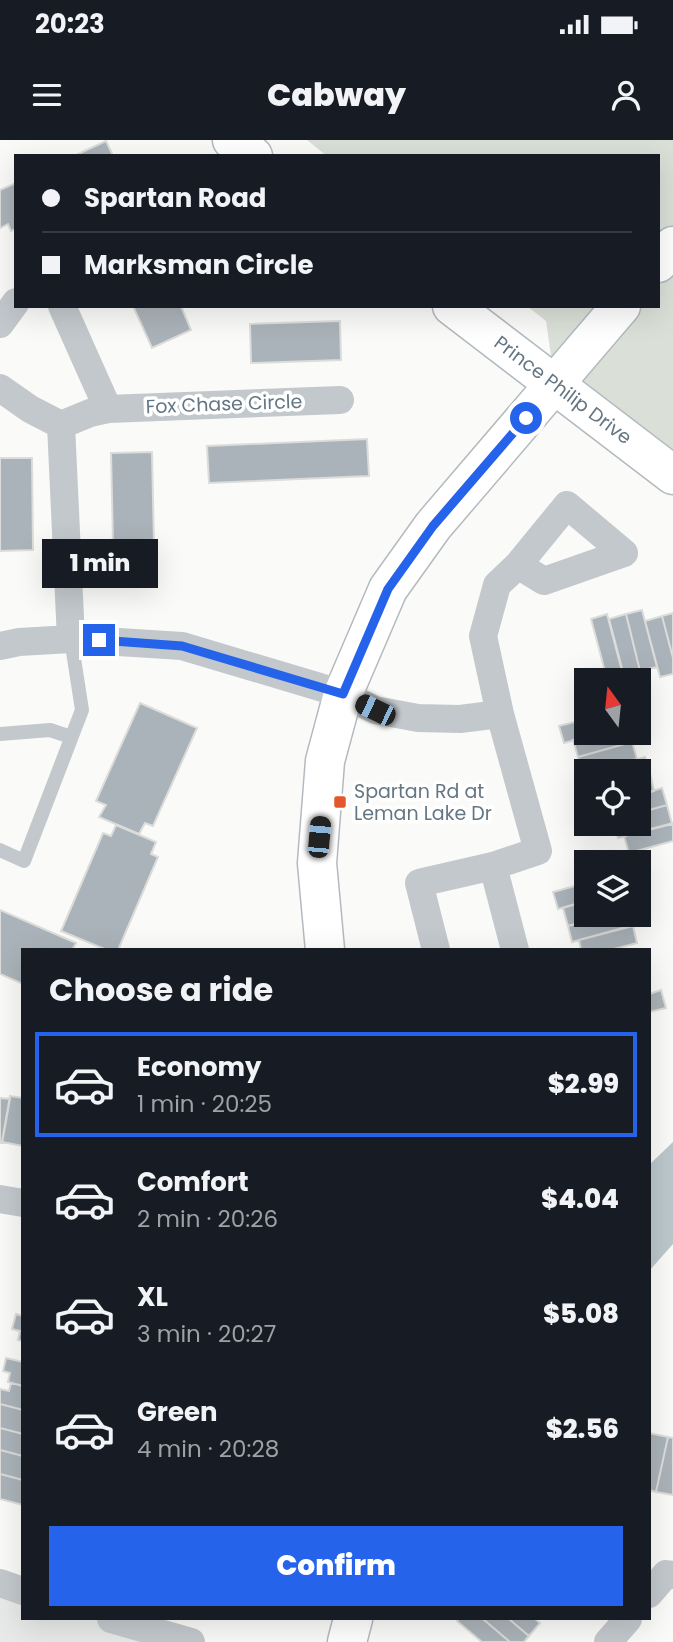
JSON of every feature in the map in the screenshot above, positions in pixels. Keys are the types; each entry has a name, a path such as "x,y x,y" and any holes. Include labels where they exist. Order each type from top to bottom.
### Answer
{"street":[{"path":"232,140 250,154"},
{"path":"660,261 673,246"},
{"path":"0,324 14,305"},
{"path":"63,308 108,409"},
{"name":"Prince Philip Drive","path":"455,308 673,475"},
{"path":"325,948 317,863 325,761 343,694 388,589 433,526 619,308"},
{"path":"0,388 30,409 61,425 71,639"},
{"name":"Fox Chase Circle","path":"61,425 108,409 340,400"},
{"path":"435,948 419,883 493,866 538,851 500,714 483,636 497,585 518,565"},
{"path":"0,646 19,642 71,639 182,646 343,694 375,710 418,718 460,719 500,714"},
{"path":"493,866 514,948"},
{"path":"0,1199 21,1203"},
{"path":"651,1592 666,1574 673,1575"},
{"path":"0,1583 21,1590"},
{"path":"114,1620 191,1642"},
{"path":"346,1642 353,1620"},
{"path":"608,1642 627,1620"}],"lane":[{"path":"0,850 24,862 82,710 71,639"},
{"path":"0,734 50,730 71,737"}],"shaded area":[{"path":"307,140 673,140 673,475 555,384 546,321 530,308 660,308 660,154 324,154"},
{"path":"673,1142 673,1244 651,1269 651,1163"},
{"path":"0,1583 21,1590 21,1620 114,1620 191,1642 0,1642"}],"building":[{"path":"106,141 112,154 78,154"},
{"path":"14,184 14,230 11,231 8,224 0,228 0,190"},
{"path":"134,308 182,308 191,330 152,348"},
{"path":"340,321 341,360 251,363 250,324"},
{"path":"367,439 369,476 209,483 207,446"},
{"path":"152,452 154,544 113,544 111,453"},
{"path":"0,458 32,458 33,550 0,551"},
{"path":"642,610 657,667 639,668 626,614"},
{"path":"673,613 673,658 662,616"},
{"path":"607,614 621,668 604,668 591,619"},
{"path":"626,614 639,668 622,668 609,619"},
{"path":"662,616 673,658 673,674 660,677 645,621"},
{"path":"140,703 197,728 153,826 145,823 139,834 99,817 106,805 96,801"},
{"path":"574,722 574,740 564,743 559,726"},
{"path":"575,746 618,746 578,757"},
{"path":"618,746 633,746 637,759 578,759"},
{"path":"662,788 667,805 651,810 651,791"},
{"path":"667,805 672,824 651,829 651,810"},
{"path":"673,823 673,841 640,850 628,850 624,836 651,836 651,829"},
{"path":"116,825 156,842 151,854 158,857 119,948 102,948 61,931 103,833 111,836"},
{"path":"574,886 574,904 558,909 553,892"},
{"path":"574,905 574,924 568,926 563,908"},
{"path":"0,910 76,943 73,948 21,948 21,983 0,974"},
{"path":"574,924 574,927 626,927 572,942 568,926"},
{"path":"633,927 637,943 618,948 581,948 579,940"},
{"path":"661,990 666,1008 651,1012 651,993"},
{"path":"10,1096 21,1098 21,1146 2,1142"},
{"path":"0,1098 10,1099 2,1143 0,1143"},
{"path":"16,1314 21,1315 21,1341 18,1340 20,1331 12,1329"},
{"path":"6,1358 21,1362 21,1385 8,1382 10,1373 3,1371"},
{"path":"11,1383 21,1386 21,1409 0,1404 0,1389 9,1391"},
{"path":"0,1404 21,1409 21,1433 0,1428"},
{"path":"0,1428 21,1433 21,1455 0,1450"},
{"path":"651,1433 668,1437 656,1492 651,1491"},
{"path":"668,1437 673,1438 673,1495 656,1492"},
{"path":"0,1450 21,1455 21,1479 0,1474"},
{"path":"0,1474 21,1479 21,1504 0,1499"},
{"path":"484,1620 510,1642 482,1642 457,1621"},
{"path":"484,1620 510,1620 529,1636 524,1642 510,1642"},
{"path":"510,1620 536,1620 540,1623 529,1636"}],"place":[{"name":"Spartan Rd at Leman Lake Dr","path":"340,802"}],"route":[{"path":"99,640 182,646 343,694 388,589 433,526 526,418"}]}
